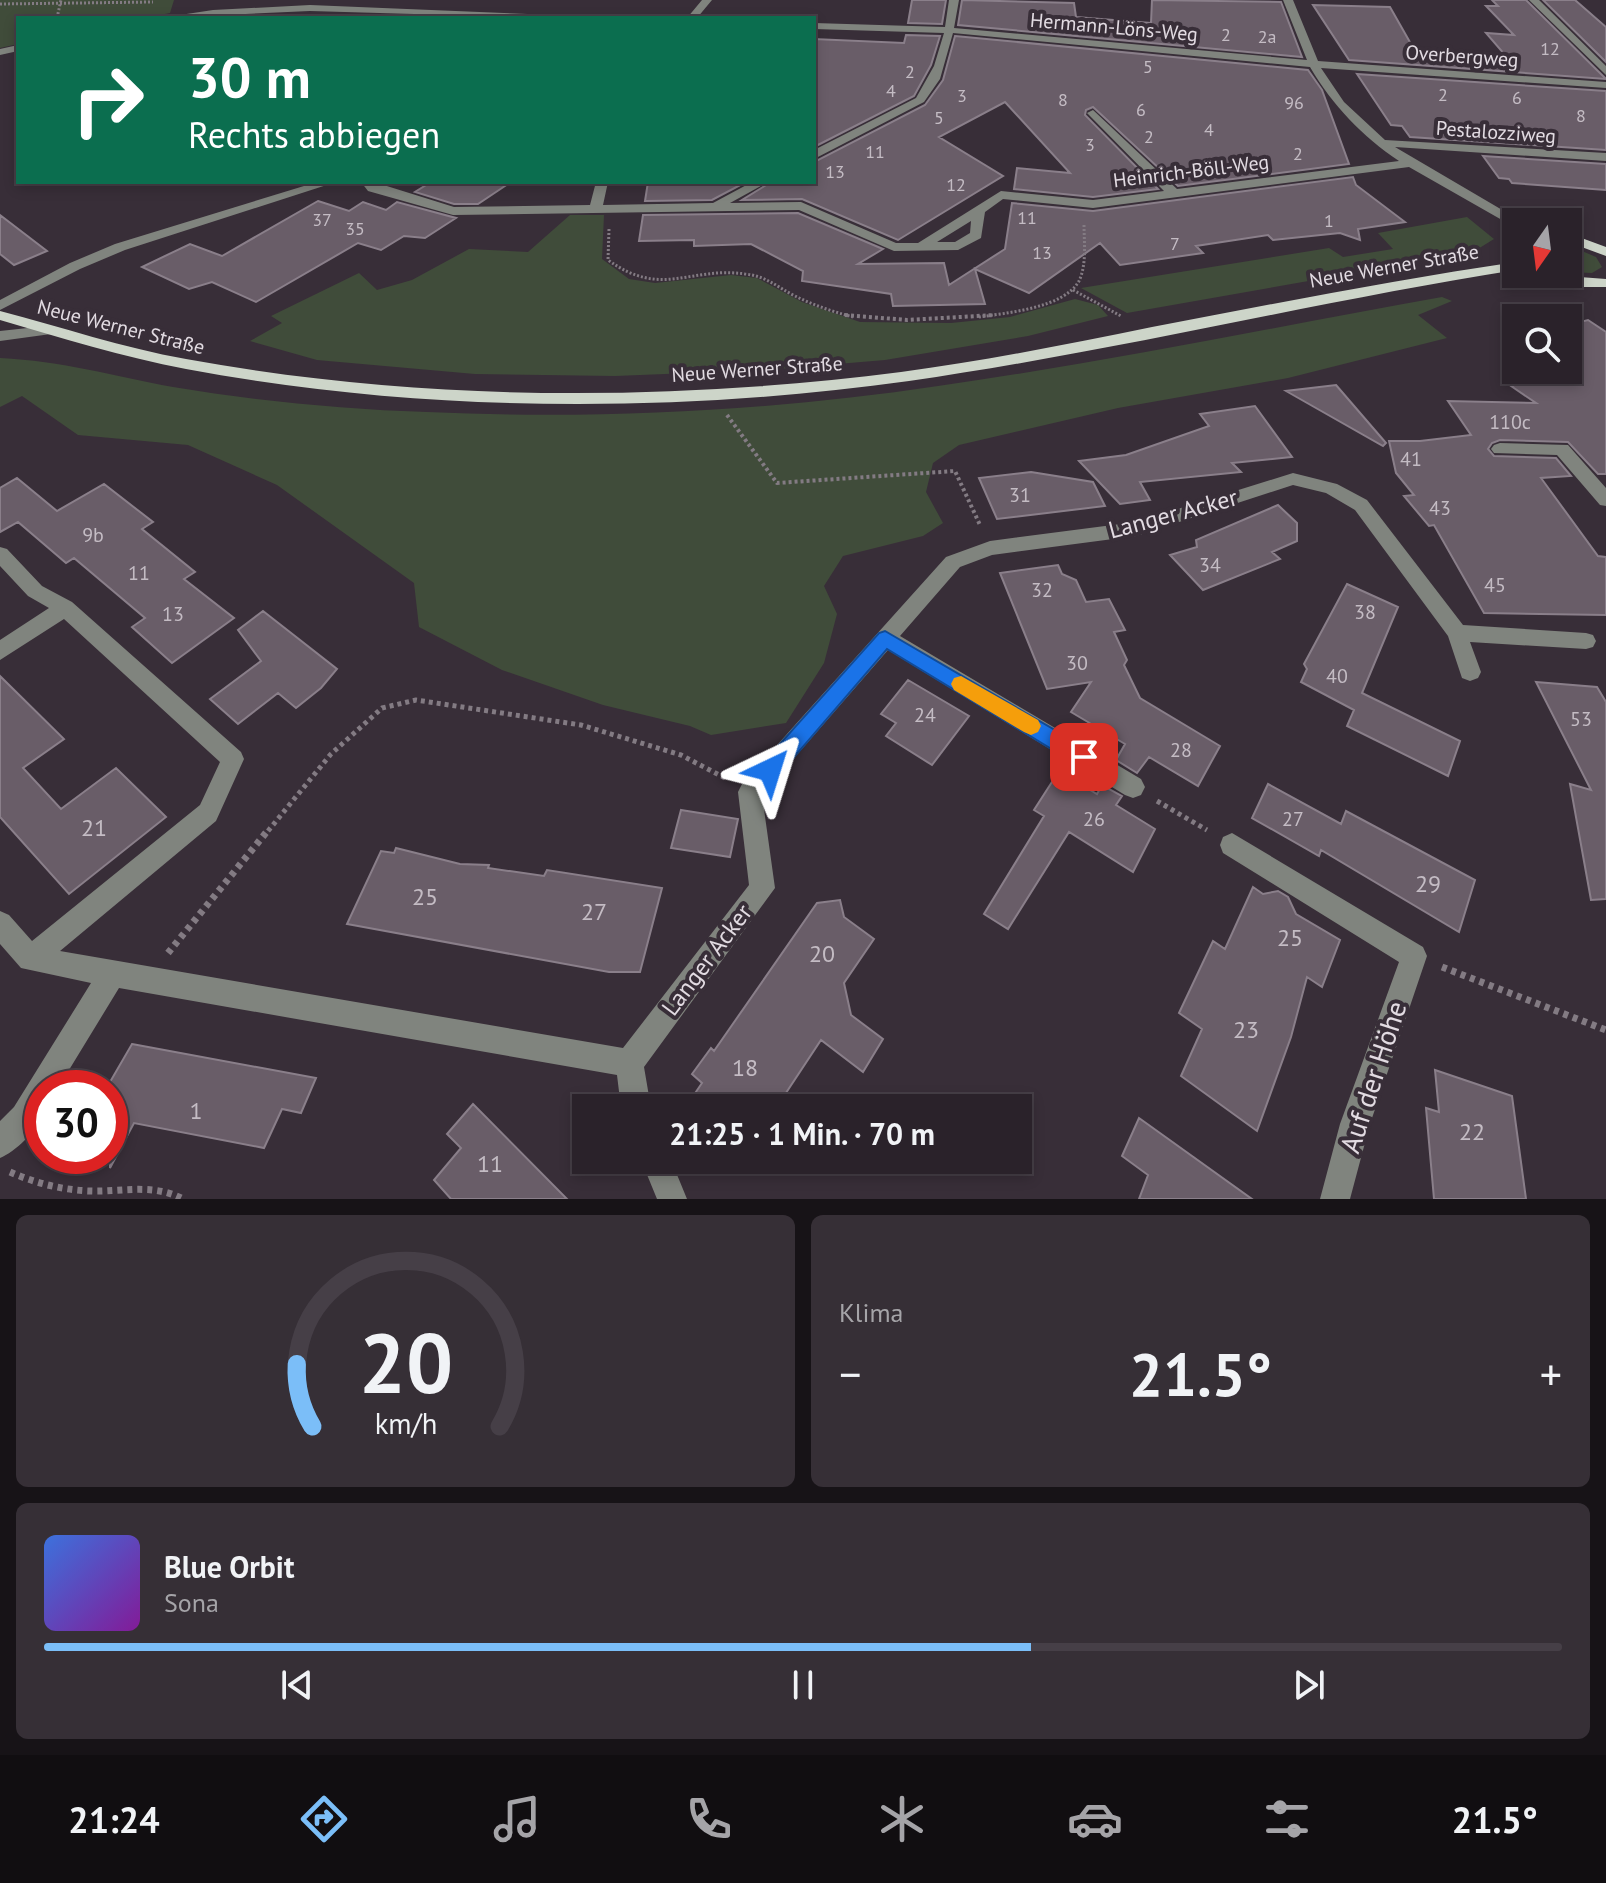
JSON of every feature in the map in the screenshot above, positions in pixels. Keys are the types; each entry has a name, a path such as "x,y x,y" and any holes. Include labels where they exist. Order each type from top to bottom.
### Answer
{"main road":[{"path":"1582,243 1606,252"},
{"name":"Neue Werner Straße","path":"0,315 46,331 172,364 289,383 414,394 553,399 718,393 843,384 952,370 1377,288 1502,268"},
{"path":"1582,283 1606,283"}],"street":[{"path":"414,8 427,0"},
{"path":"694,16 707,0"},
{"path":"816,154 920,100 929,91 949,30 954,0"},
{"path":"1288,0 1315,64 1340,104 1383,143 1411,163 1502,216"},
{"path":"1534,0 1606,72"},
{"path":"269,16 280,5"},
{"path":"171,16 199,6 280,5 414,8 505,16"},
{"name":"Hermann-Löns-Weg","path":"816,26 949,30 1315,64"},
{"name":"Overbergweg","path":"1315,64 1606,85"},
{"path":"1093,113 1172,192"},
{"name":"Pestalozziweg","path":"1383,143 1606,157"},
{"name":"Heinrich-Böll-Weg","path":"921,247 1001,195 1083,203 1411,163"},
{"path":"0,306 75,266 120,247 324,184"},
{"path":"369,184 372,188 453,211 801,206"},
{"path":"602,184 603,208"},
{"path":"713,207 758,184 894,247 958,246 976,235 979,210"},
{"path":"0,336 46,331"},
{"path":"1500,449 1562,449 1606,500"},
{"name":"Langer Acker","path":"629,1063 762,888 750,792 953,562 990,548 1136,529 1293,479 1331,488 1361,505 1457,633 1470,672"},
{"path":"0,554 35,591 65,608 233,759 208,813 30,959"},
{"path":"0,651 65,608"},
{"path":"1457,633 1586,641"},
{"path":"885,638 1133,787"},
{"path":"1232,845 1414,956"},
{"path":"0,924 30,959 629,1063 634,1094"},
{"name":"Auf der Höhe","path":"1335,1199 1355,1124 1414,956"},
{"path":"0,1143 24,1117 111,975"},
{"path":"662,1174 672,1199"}],"path":[{"path":"0,4 60,2 199,6"},
{"path":"603,208 608,260 622,274 657,281 682,281 731,273 760,276 796,296 859,318 949,319 1006,315 1048,303 1073,290 1084,267 1083,203"},
{"path":"1073,290 1114,310 1142,333"},
{"path":"718,393 724,412 777,483 955,471 990,548"},
{"path":"146,981 331,754 382,708 416,700 581,725 681,755 750,792"},
{"path":"1133,787 1232,845"},
{"path":"1414,956 1606,1030"},
{"path":"0,1167 31,1182 87,1191 171,1191 183,1199"}],"green space":[{"path":"0,0 174,0 170,13 154,16 16,16 16,44 0,48"},
{"path":"570,215 604,215 602,259 629,279 655,283 731,275 757,278 802,302 860,322 951,323 1010,317 1075,299 1098,305 1108,316 1028,336 885,360 766,370 615,376 475,374 317,360 250,341 282,323 271,316 359,273 377,290 412,280 469,249 528,252"},
{"path":"1467,217 1494,239 1473,252 1127,313 1081,288 1329,248 1343,257 1393,249 1378,233"},
{"path":"1582,251 1596,257 1602,267 1592,273 1582,273"},
{"path":"1442,297 1452,301 1418,315 1447,338 1288,378 1118,408 959,445 933,463 926,492 943,523 923,536 843,556 824,586 837,614 824,663 786,723 711,735 690,726 603,705 502,670 419,627 414,583 277,485 188,445 78,435 22,396 0,407 0,358 66,366 205,392 363,409 555,415 747,407 875,395 1001,377"}],"building":[{"path":"912,0 946,0 942,24 908,23"},
{"path":"962,0 1074,3 1076,17 1151,23 1152,0 1281,2 1302,57 958,25"},
{"path":"1492,0 1526,0 1606,79 1349,60 1313,5 1390,7 1415,51 1506,56 1486,33 1514,35 1486,6 1498,6"},
{"path":"1543,0 1575,0 1606,27 1606,62"},
{"path":"906,35 940,36 931,65 914,96 816,146 816,39 904,43"},
{"path":"955,36 1308,70 1322,90 1349,164 1178,186 1093,107 1086,110 1085,115 1158,189 1093,197 1014,189 1017,168 1070,173 1005,102 939,137 1003,176 898,240 802,199 742,200 768,184 816,184 816,161 925,105 943,80"},
{"path":"1357,74 1606,91 1606,150 1410,137 1402,126 1391,125"},
{"path":"1483,156 1606,164 1606,190 1512,183 1509,179 1499,178"},
{"path":"1353,177 1356,185 1405,222 1358,229 1360,240 1340,233 1273,240 1268,235 1196,246 1203,253 1120,265 1100,243 1029,293 975,269 985,304 893,306 891,294 802,281 803,271 751,244 694,246 694,240 639,241 643,215 798,213 883,249 858,264 944,263 949,285 1005,249 1012,203 1093,211"},
{"path":"428,184 508,184 478,204 454,204 415,192"},
{"path":"648,184 742,184 712,200 645,201"},
{"path":"318,201 349,211 363,202 386,210 397,202 456,218 425,238 404,236 381,250 358,243 256,302 212,282 189,289 142,267 190,244 222,256"},
{"path":"0,215 47,251 14,265 0,254"},
{"path":"1588,320 1606,332 1606,474 1598,474 1568,442 1500,440 1488,449 1494,456 1556,458 1571,476 1541,478 1598,556 1606,557 1606,615 1484,613 1434,525 1429,526 1404,496 1414,495 1396,473 1389,441 1471,435 1448,401 1536,403 1511,386 1582,384 1582,322"},
{"path":"1336,385 1386,443 1383,446 1286,391"},
{"path":"1255,406 1292,457 1232,463 1241,472 1140,482 1150,500 1120,504 1079,461 1126,455 1209,426 1200,414"},
{"path":"1031,472 1093,482 1105,506 997,519 979,478"},
{"path":"17,478 57,511 104,484 153,522 142,529 195,572 184,579 234,618 172,663 132,627 145,618 74,558 66,563 18,522 0,532 0,488"},
{"path":"1278,505 1297,523 1297,541 1272,552 1280,559 1203,590 1170,555 1197,547 1196,540"},
{"path":"1058,565 1062,574 1076,580 1086,602 1109,599 1125,630 1114,632 1127,660 1124,665 1140,698 1220,746 1198,786 1149,757 1137,773 1116,760 1125,744 1071,712 1091,682 1047,689 1000,573"},
{"path":"1347,584 1398,607 1362,693 1460,741 1448,776 1347,726 1354,710 1301,682 1307,669 1304,664"},
{"path":"263,611 337,669 321,688 296,708 278,693 238,724 210,699 261,661 238,630"},
{"path":"0,676 64,739 23,768 61,809 116,768 166,817 69,894 0,817"},
{"path":"908,680 969,716 932,765 886,736 896,723 881,714"},
{"path":"1536,682 1597,687 1606,702 1606,899 1591,900 1570,784 1591,790"},
{"path":"1059,771 1097,794 1102,785 1122,796 1116,805 1155,829 1133,872 1069,832 1008,929 984,914 1044,816 1034,810"},
{"path":"1268,784 1341,824 1346,811 1475,880 1459,932 1321,850 1319,856 1252,818"},
{"path":"681,810 738,819 730,857 671,848"},
{"path":"396,848 460,864 489,865 488,868 544,876 547,870 662,888 640,972 609,972 347,924 381,851 394,853"},
{"path":"1253,887 1263,894 1278,891 1288,897 1296,914 1340,940 1322,987 1307,977 1291,1037 1257,1131 1181,1076 1202,1029 1179,1013 1213,941 1225,949"},
{"path":"840,900 844,917 874,939 844,983 851,1015 883,1039 863,1072 821,1040 785,1094 695,1094 702,1083 692,1074 711,1048 714,1051 817,903"},
{"path":"132,1044 316,1078 301,1113 282,1109 264,1148 134,1123 128,1134 128,1070 117,1070"},
{"path":"1435,1070 1512,1096 1526,1199 1434,1199 1426,1108 1439,1112"},
{"path":"473,1104 567,1199 451,1199 434,1180 461,1148 447,1134"},
{"path":"1139,1118 1252,1199 1139,1199 1148,1175 1122,1156"}],"slow traffic":[{"path":"961,684 1031,726"}],"route":[{"path":"770,770 885,638 1084,757"}]}
